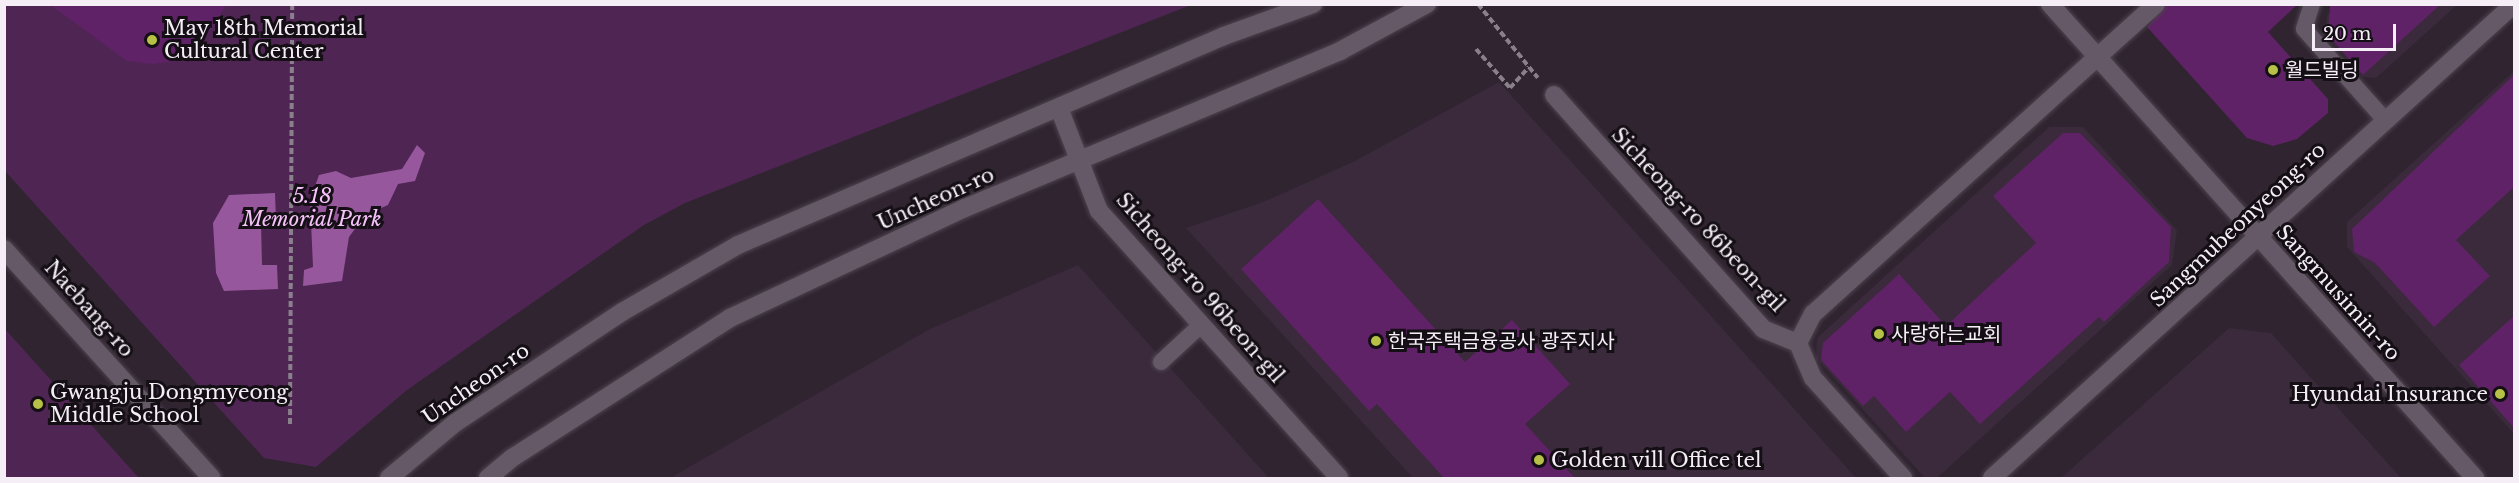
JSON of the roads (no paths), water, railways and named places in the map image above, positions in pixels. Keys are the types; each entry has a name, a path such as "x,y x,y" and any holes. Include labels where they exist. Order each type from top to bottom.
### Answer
{"street":[{"name":"Uncheon-ro","path":"389,478 455,423 622,312 738,245 1224,36 1313,4"},
{"name":"Uncheon-ro","path":"488,478 512,458 730,318 965,208 1078,163 1340,51 1427,4"},
{"name":"Sangmusimin-ro","path":"2050,4 2475,478"},
{"path":"1903,478 1813,378 1798,344 1813,314 2156,4"},
{"name":"Sangmubeonyeong-ro","path":"1992,478 2514,4"},
{"name":"Sicheong-ro 86beon-gil","path":"1554,95 1763,329 1798,344"},
{"name":"Sicheong-ro 96beon-gil","path":"1059,108 1078,163 1100,211 1339,478"},
{"name":"Naebang-ro","path":"4,249 212,478"}],"lane":[{"path":"2312,4 2304,29 2385,120"},
{"path":"1161,362 1201,325"}],"place":[{"name":"May 18th Memorial Cultural Center","path":"152,40"},
{"name":"월드빌딩","path":"2273,70"},
{"name":"사랑하는교회","path":"1879,334"},
{"name":"한국주택금융공사 광주지사","path":"1376,341"},
{"name":"Hyundai Insurance","path":"2500,394"},
{"name":"Gwangju Dongmyeong Middle School","path":"38,404"},
{"name":"Golden vill Office tel","path":"1539,460"}],"park label":[{"name":"5.18 Memorial Park","path":"312,208"}]}
